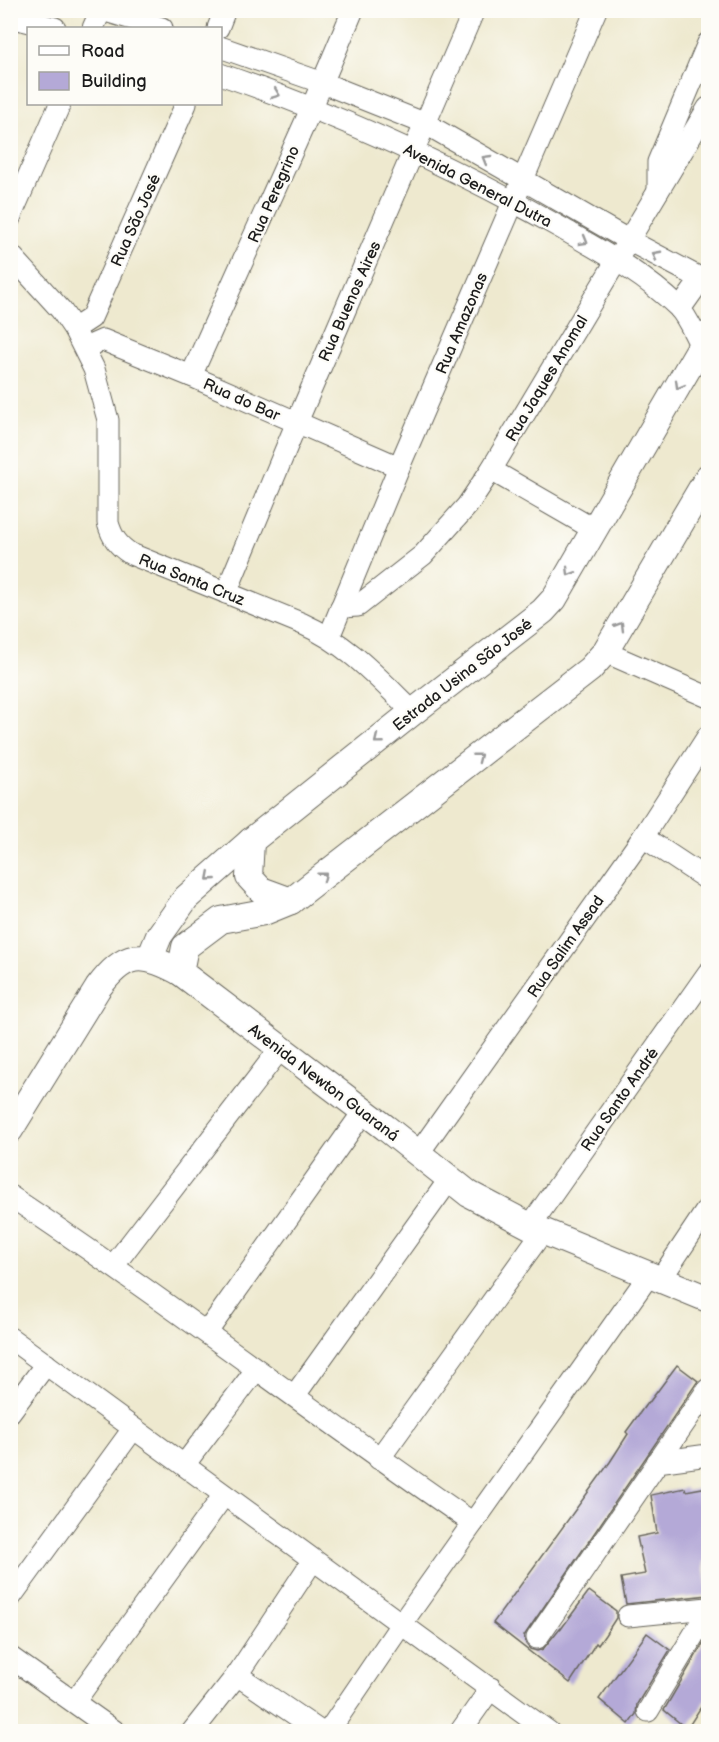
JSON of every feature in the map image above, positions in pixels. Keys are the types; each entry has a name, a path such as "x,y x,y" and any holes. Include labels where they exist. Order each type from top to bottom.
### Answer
{"main road":[{"name":"Estrada Usina São José","path":"150,958 159,936 186,898 251,841 543,611 554,599 706,344"},
{"path":"180,972 184,947 221,920 264,912 291,901 590,669 605,652 708,477"},
{"path":"251,841 249,877 261,890 291,901"},
{"path":"10,1130 98,988 110,973 122,963 134,959 150,958"},
{"name":"Avenida Newton Guaraná","path":"150,958 180,972 450,1180 493,1208 708,1299"}],"street":[{"path":"94,27 102,10 159,27"},
{"path":"218,27 225,10"},
{"name":"Rua Peregrino","path":"191,376 353,10"},
{"name":"Rua Buenos Aires","path":"226,593 474,10"},
{"name":"Rua Amazonas","path":"329,637 399,467 596,10"},
{"path":"10,18 50,27"},
{"path":"658,191 658,162 708,43"},
{"name":"Avenida General Dutra","path":"222,48 323,82 426,124 628,240 705,280"},
{"name":"Avenida General Dutra","path":"222,75 312,107 415,152 514,202 642,278 680,309 706,344"},
{"path":"10,218 60,105"},
{"name":"Rua São José","path":"74,329 91,318 186,105"},
{"name":"Rua Jaques Anomal","path":"341,607 358,606 423,555 466,506 491,470 708,108"},
{"name":"Rua Santa Cruz","path":"10,254 61,310 85,348 100,385 108,420 107,514 114,539 131,554 303,624 329,637 356,656 413,712"},
{"path":"680,309 705,280"},
{"name":"Rua do Bar","path":"85,348 103,340 399,467"},
{"path":"491,470 595,530"},
{"path":"605,652 708,697"},
{"name":"Rua Salim Assad","path":"418,1154 643,837 708,736"},
{"path":"643,837 708,880"},
{"name":"Rua Santo André","path":"379,1458 708,973"},
{"path":"114,1265 280,1049"},
{"path":"207,1332 364,1112"},
{"path":"295,1395 450,1180"},
{"path":"10,1196 114,1265 256,1370 295,1395 379,1458 473,1523"},
{"path":"328,1731 473,1523 708,1208"},
{"path":"10,1338 549,1731"},
{"path":"10,1412 46,1364"},
{"path":"184,1465 256,1370"},
{"path":"537,1638 708,1389"},
{"path":"10,1598 133,1429"},
{"path":"657,1462 708,1455"},
{"path":"75,1701 224,1495"},
{"path":"192,1731 237,1675 313,1560"},
{"path":"628,1616 708,1610"},
{"path":"648,1711 708,1610"},
{"path":"10,1656 116,1731"},
{"path":"237,1675 321,1731"},
{"path":"460,1731 491,1688"}],"building":[{"path":"677,1365 698,1381 524,1636 530,1649 537,1651 543,1649 589,1591 616,1611 616,1618 598,1645 596,1643 570,1683 493,1623 610,1462 628,1434 626,1432"},
{"path":"708,1487 708,1519 705,1520 708,1534 708,1561 703,1562 708,1595 626,1604 621,1578 645,1574 637,1537 657,1533 651,1495 685,1488 686,1491"},
{"path":"647,1633 670,1650 637,1704 636,1714 629,1724 599,1699"},
{"path":"708,1635 708,1696 687,1729 664,1710"}]}
